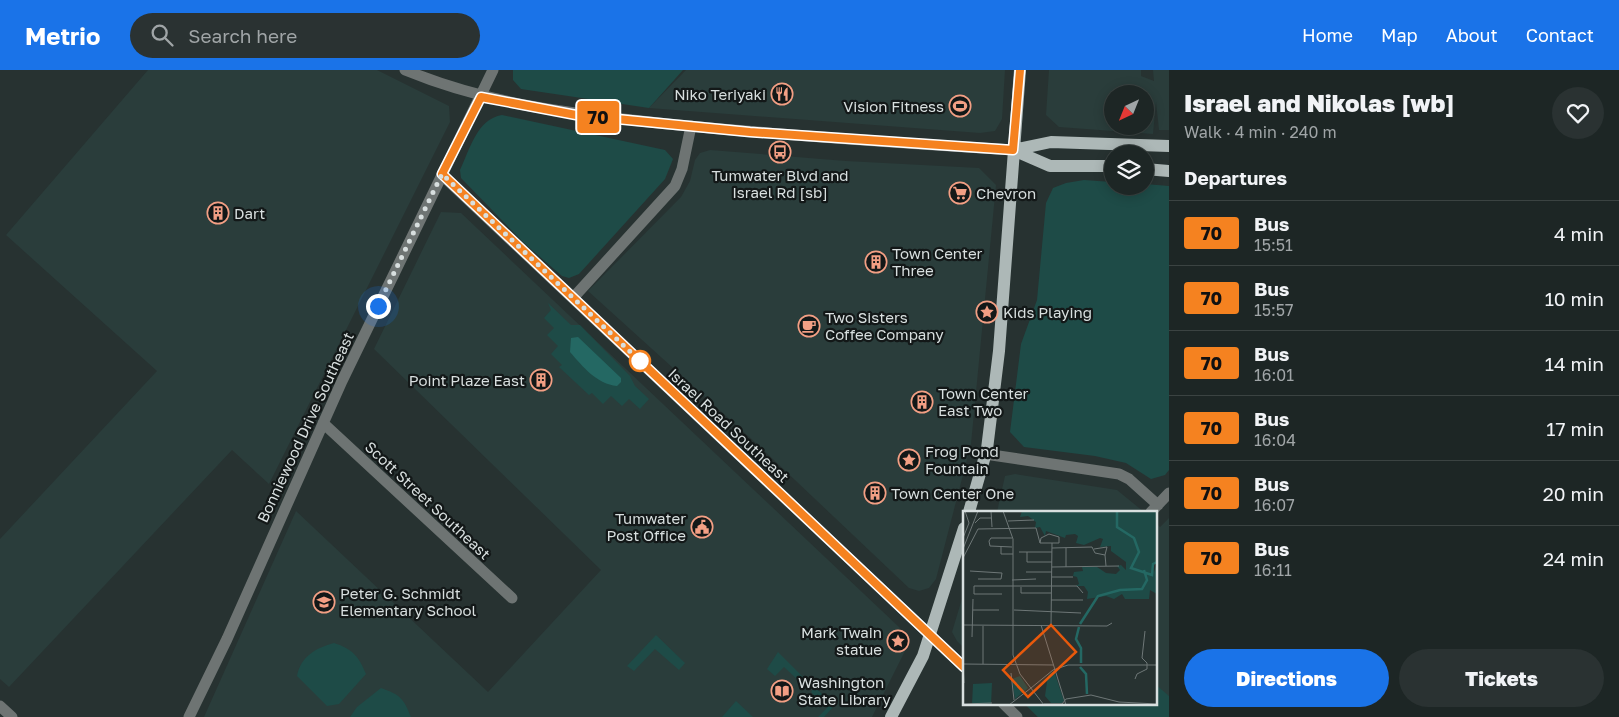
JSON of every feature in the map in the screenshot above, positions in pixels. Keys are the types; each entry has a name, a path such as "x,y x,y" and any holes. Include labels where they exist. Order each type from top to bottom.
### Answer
{"main road":[{"path":"969,511 985,454 999,351 1020,70"},
{"path":"1013,150 1051,142 1169,146"},
{"path":"1013,150 1050,166 1104,166"},
{"path":"1154,170 1169,171"},
{"path":"891,717 923,656 963,531"}],"street":[{"path":"405,70 481,97 576,115 691,126 1013,150"},
{"name":"Bonniewood Drive Southeast","path":"189,717 227,639 296,479 493,70"},
{"path":"573,298 675,186 682,168 691,126"},
{"name":"Israel Road Southeast","path":"442,174 963,666"},
{"name":"Scott Street Southeast","path":"323,423 512,598"},
{"path":"985,454 1118,474 1130,479 1154,509 1169,493"},
{"path":"1004,704 1017,717"}],"shaded area":[{"path":"148,70 377,70 449,106 450,122 269,484 232,450 9,687 0,679 0,539 157,371 6,235"},
{"path":"513,70 683,70 649,108 521,89 513,80"},
{"path":"686,70 1005,70 1002,119 995,131 980,133 649,108"},
{"path":"1049,70 1141,70 1141,76 1154,81 1153,70 1169,70 1169,130 1159,130 1156,102 1154,123 1154,85 1104,85 1104,130 1059,127 1046,115"},
{"path":"502,115 665,150 673,159 665,179 579,274 569,278 562,276 524,243 461,178 460,170 475,136 486,122"},
{"path":"710,150 846,161 979,168 996,185 971,444 936,579 929,588 919,591 909,588 757,444 588,291 681,197 690,181 695,160 700,153"},
{"path":"1084,180 1104,181 1104,195 1154,195 1154,185 1169,186 1169,470 1165,475 1151,479 1126,463 1095,456 1024,447 1010,432 1021,344 1037,300 1046,203 1053,188 1066,183"},
{"path":"441,212 461,213 900,628 895,639 897,644 906,649 872,717 204,717 296,511 488,692 601,570 374,349"},
{"path":"548,303 571,325 580,325 630,376 635,386 649,399 640,409 629,399 622,406 611,396 603,404 592,393 589,395 559,367 562,365 551,354 558,346 547,335 554,328 544,318 551,310"},
{"path":"578,337 621,378 621,382 617,386 610,385 597,378 585,369 570,352 571,338"},
{"path":"1015,474 1117,490 1143,511 997,511 1005,476"},
{"path":"1169,518 1169,717 1038,717 1024,704 1156,704 1156,523 1160,527"},
{"path":"963,595 963,647 952,632"},
{"path":"656,635 685,663 679,670 655,649 634,671 627,666"},
{"path":"334,643 351,651 361,663 366,674 339,704 327,706 297,676 302,663 310,654 321,647"},
{"path":"778,652 803,677 799,681 784,667 775,676 767,669"},
{"path":"1156,685 1169,696 1169,717 1038,717 1025,704 1156,704"},
{"path":"815,687 834,706 824,717 818,717 827,708 811,692"},
{"path":"381,688 400,698 406,705 411,717 350,717 357,707"},
{"path":"736,701 753,717 722,717"}],"bus line":[{"name":"70","path":"963,666 442,174 481,97 576,115 750,132 1013,150 1020,70"}],"place":[{"name":"Niko Teriyaki","path":"782,94"},
{"name":"Vision Fitness","path":"960,106"},
{"name":"Tumwater Blvd and Israel Rd [sb]","path":"780,152"},
{"name":"Chevron","path":"960,193"},
{"name":"Dart","path":"218,213"},
{"name":"Town Center Three","path":"876,262"},
{"name":"Kids Playing","path":"987,312"},
{"name":"Two Sisters Coffee Company","path":"809,326"},
{"name":"Point Plaze East","path":"541,380"},
{"name":"Town Center East Two","path":"922,402"},
{"name":"Frog Pond Fountain","path":"909,460"},
{"name":"Town Center One","path":"875,493"},
{"name":"Tumwater Post Office","path":"702,527"},
{"name":"Peter G. Schmidt Elementary School","path":"324,602"},
{"name":"Mark Twain statue","path":"898,641"},
{"name":"Washington State Library","path":"782,691"}],"route":[{"path":"378,306 442,174 640,361"}]}
